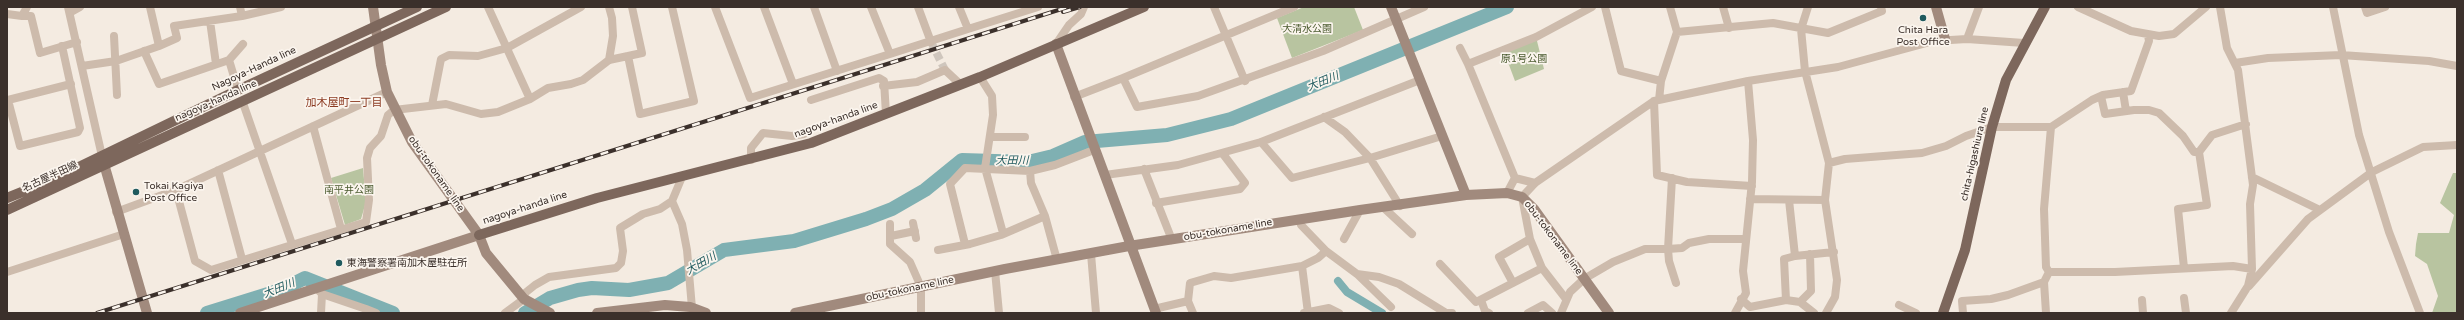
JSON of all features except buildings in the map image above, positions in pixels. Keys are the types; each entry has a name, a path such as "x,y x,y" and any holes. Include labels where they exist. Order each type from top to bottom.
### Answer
{"main road":[{"name":"obu-tokoname line","path":"373,7 381,65 387,92 394,110 412,142 479,235 486,252 524,299 543,312"},
{"name":"Nagoya-Handa line","path":"102,156 238,90 417,7"},
{"name":"nagoya-handa line","path":"104,167 446,7"},
{"name":"nagoya-handa line","path":"479,235 597,198 811,144 980,77 1144,7"},
{"path":"1391,7 1466,196"},
{"path":"1936,7 1945,39"},
{"name":"chita-higashiura line","path":"1943,313 1965,250 1992,127 2006,80 2024,43 2045,7"},
{"path":"1056,44 1074,97 1105,176 1129,246 1155,311"},
{"path":"102,156 116,212 147,313"},
{"name":"名古屋半田線","path":"7,198 102,156"},
{"name":"名古屋半田線","path":"7,210 104,167"},
{"name":"obu-tokoname line","path":"795,313 995,271 1129,246 1360,210 1400,206 1466,196 1507,193 1522,198 1534,209 1609,313"},
{"path":"240,313 319,290 330,284 479,235"},
{"path":"597,313 665,305 692,308 706,313"}],"street":[{"path":"22,16 27,7"},
{"path":"80,7 70,10 102,156"},
{"path":"150,7 159,46"},
{"path":"240,7 242,16"},
{"path":"82,66 116,61 159,46 177,38 174,26 242,16 281,7"},
{"path":"488,7 530,99"},
{"path":"432,106 441,59 449,55 478,56 507,48 581,7"},
{"path":"609,7 612,18 613,36 609,60"},
{"path":"176,190 194,261 211,270 242,259 366,222 369,200 367,158 370,148 381,136 388,116 394,110 446,104 481,114 498,112 530,99 548,88 571,84 583,80 609,60 642,53 632,7"},
{"path":"628,56 640,114 694,101 672,7"},
{"path":"715,7 750,98 932,42 1038,7"},
{"path":"764,7 794,84"},
{"path":"814,7 838,71"},
{"path":"871,7 890,54"},
{"path":"918,7 932,42"},
{"path":"959,7 968,29"},
{"path":"1056,44 1069,25 1081,14 1084,7"},
{"path":"1214,7 1245,81"},
{"path":"1074,97 1294,7"},
{"path":"1123,78 1137,107 1198,96 1245,81 1323,51 1424,7"},
{"path":"1468,64 1536,37 1592,7"},
{"path":"1605,7 1621,71 1661,81"},
{"path":"1670,7 1677,32 1661,81 1657,100 1657,175 1687,182 1752,186"},
{"path":"1723,7 1729,28"},
{"path":"1808,7 1801,29 1805,71 1829,163 1825,200 1838,280 1837,292 1826,313"},
{"path":"1677,32 1773,23 1828,33 1882,11 1881,7"},
{"path":"1967,39 1978,7"},
{"path":"2078,7 2131,31 2148,35 2174,34 2206,7"},
{"path":"2220,7 2227,48 2235,63 2246,124 2252,177 2250,204 2252,269 2248,286 2231,313"},
{"path":"2333,7 2344,57 2352,106 2392,239 2420,313"},
{"path":"2365,7 2367,13 2385,7"},
{"path":"7,14 31,16 40,53 77,42"},
{"path":"210,21 216,64"},
{"path":"1829,163 1845,159 1922,153 1946,146 1966,136 1992,127 2051,127 2101,96 2131,91 2149,41 2148,35"},
{"path":"114,36 117,95"},
{"path":"1566,299 1542,268 1530,239 1522,198 1535,183 1657,100 1748,81 1838,67 1945,39 2024,43"},
{"path":"144,51 158,84 229,60 243,44"},
{"path":"62,46 71,84 80,128 78,132 20,146 8,100 71,84"},
{"path":"1460,48 1515,178"},
{"path":"2235,63 2268,58 2344,57 2423,60 2457,66"},
{"path":"229,60 238,90"},
{"path":"883,86 917,82 945,70 960,84"},
{"path":"980,77 992,96 993,115 991,137 985,168 1003,233"},
{"path":"811,100 875,78 884,81 883,86 886,114"},
{"path":"1105,176 1178,165 1261,142 1420,80"},
{"path":"1735,313 1741,299 1746,293 1743,270 1745,239 1752,186 1753,140 1748,81"},
{"path":"116,212 176,190 387,92"},
{"path":"2123,92 2126,111"},
{"path":"2101,96 2105,114 2150,110 2159,113 2178,130 2194,152 2198,152"},
{"path":"243,103 292,244"},
{"path":"1324,117 1345,132 1370,158 1400,206"},
{"path":"2184,268 2178,209 2207,205 2198,152 2212,135 2246,124"},
{"path":"313,126 341,229"},
{"path":"2049,272 2046,267 2044,209 2051,127"},
{"path":"751,160 751,148 763,133 792,136 804,134"},
{"path":"1261,142 1292,178 1370,158 1442,136"},
{"path":"991,137 1025,137"},
{"path":"965,244 950,184 965,168 1030,171 1055,165 1092,145"},
{"path":"2248,286 2252,285 2263,268 2296,232 2320,210 2330,205 2372,172 2423,147 2457,145"},
{"path":"1156,203 1240,189 1245,183 1224,153"},
{"path":"1144,169 1156,203 1172,240"},
{"path":"218,170 242,259"},
{"path":"1030,171 1031,183 1045,216 1057,260"},
{"path":"505,313 524,299 525,293 549,276 616,268 621,263 623,251 620,228 643,214 660,209 672,201 682,177"},
{"path":"2252,177 2320,210"},
{"path":"1515,178 1535,183"},
{"path":"1507,193 1515,178"},
{"path":"1672,178 1668,249 1669,260 1676,284"},
{"path":"1750,199 1825,200"},
{"path":"1789,200 1795,256"},
{"path":"672,201 682,224 690,272 692,308"},
{"path":"1384,208 1412,234"},
{"path":"1344,239 1360,210"},
{"path":"938,250 1003,233 1045,216"},
{"path":"1299,219 1301,225 1326,250 1357,274 1390,307"},
{"path":"890,224 890,244 910,262 921,287 921,313"},
{"path":"891,236 915,231"},
{"path":"7,272 124,234"},
{"path":"1513,283 1499,257 1530,239"},
{"path":"1561,313 1570,292 1584,279 1613,262 1645,249 1682,248 1689,243 1709,239 1745,239"},
{"path":"1192,313 1188,301 1190,283 1214,276 1231,278 1302,266 1318,258 1326,250"},
{"path":"1786,300 1784,259 1795,256 1834,252"},
{"path":"1091,254 1096,313"},
{"path":"1800,302 1811,290 1810,254"},
{"path":"1440,264 1472,300 1476,302 1542,268"},
{"path":"1302,266 1306,313 1329,308 1339,313"},
{"path":"2049,272 2115,272 2233,266 2252,269"},
{"path":"995,271 999,313"},
{"path":"2046,313 2044,282 2049,272"},
{"path":"1357,274 1379,277 1399,284 1446,313 1452,313"},
{"path":"1963,313 1962,301 1991,299 2044,282"},
{"path":"321,313 319,290 366,311 376,313"},
{"path":"2184,298 2186,313"},
{"path":"1741,299 1750,307 1786,300 1800,302 1814,313"},
{"path":"1481,300 1485,311 1489,313"},
{"path":"2142,300 2142,313"},
{"path":"1155,311 1188,301"},
{"path":"1528,313 1543,305 1552,313"},
{"path":"1899,305 1916,313"}],"green space":[{"name":"大清水公園","path":"1304,7 1354,7 1363,30 1292,58 1277,18"},
{"name":"原1号公園","path":"1536,37 1544,69 1515,81 1503,49"},
{"name":"南平井公園","path":"363,168 366,202 361,219 345,225 331,178"},
{"path":"2453,173 2457,173 2457,313 2432,313 2438,296 2427,264 2415,256 2416,244 2418,233 2449,233 2454,215 2440,203"}],"waterway":[{"name":"大田川","path":"525,313 550,298 578,290 592,288 629,290 668,283 724,250 794,241 866,219 892,209 925,190 962,160 1028,162 1053,156 1085,142 1167,135 1231,119 1507,7"},
{"name":"大田川","path":"207,313 281,290 305,278 393,313"},
{"path":"1338,281 1347,292 1382,313"}],"tunnel":[{"path":"931,42 945,70"}],"railway":[{"path":"97,313 1068,7"},
{"path":"1063,12 1080,7"}],"place":[{"name":"Chita Hara Post Office","path":"1923,18"},
{"name":"Tokai Kagiya Post Office","path":"136,192"},
{"name":"東海警察署南加木屋駐在所","path":"339,263"}],"district":[{"name":"加木屋町一丁目","path":"344,103"}]}
